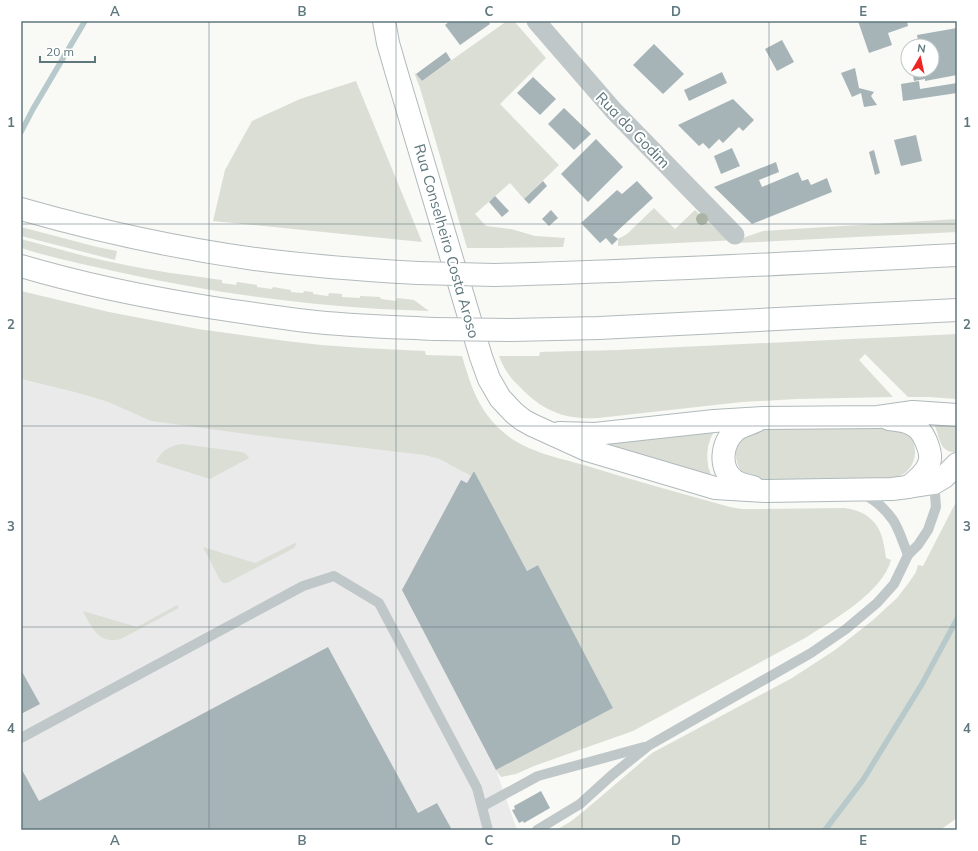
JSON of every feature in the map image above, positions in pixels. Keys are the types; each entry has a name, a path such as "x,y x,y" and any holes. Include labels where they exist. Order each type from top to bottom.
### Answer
{"main road":[{"name":"Rua Conselheiro Costa Aroso","path":"384,21 388,43 399,82 476,342 489,379 500,398 523,420 587,450 715,488 766,491 892,489 934,483 944,477 957,464"},
{"path":"21,209 112,233 180,247 304,265 418,273 495,274 592,272 957,255"},
{"path":"21,266 104,288 148,297 250,314 370,326 511,330 599,328 957,310"},
{"name":"Rua Conselheiro Costa Aroso","path":"551,433 595,434 714,421 764,418 878,417 913,412 957,415"},
{"name":"Rua Conselheiro Costa Aroso","path":"878,417 906,422 913,425 924,436 930,452 930,460"},
{"name":"Rua Conselheiro Costa Aroso","path":"764,418 738,429 728,438 724,450 724,464 729,475 736,482 766,491"},
{"path":"908,487 919,479 930,460"}],"street":[{"name":"Rua do Godim","path":"536,21 614,111 735,235"}],"lane":[{"path":"537,830 580,804 612,775 648,746 811,653 846,629 877,603 894,584 908,555 918,545 928,530 936,507 930,460"},
{"path":"851,490 869,497 881,506 894,521 908,555"},
{"path":"21,738 303,586 334,576 379,604 477,788 488,830"},
{"path":"482,806 538,776 648,746"}],"shaded area":[{"path":"507,21 514,21 546,58 500,104 559,165 524,199 510,183 475,214 486,226 511,229 535,236 565,238 563,247 467,248 414,72 422,81"},
{"path":"356,81 422,242 213,221 225,170 252,121 300,99"},
{"path":"654,208 675,229 695,210 721,234 737,240 618,246 618,239 627,234"},
{"path":"957,219 957,232 737,243 737,240 763,231"},
{"path":"21,227 117,251 115,260 21,236"},
{"path":"21,239 104,261 156,271 222,280 222,283 236,285 237,282 257,285 257,287 272,289 273,287 291,290 291,292 313,292 313,294 328,296 329,293 342,294 342,297 380,297 381,299 396,301 397,298 414,300 429,311 314,304 215,291 94,267 33,252 21,248"},
{"path":"21,291 109,312 198,329 321,345 425,351 426,355 462,356 469,380 484,410 498,428 516,442 555,457 730,507 742,509 851,509 863,513 873,520 880,531 886,558 891,560 886,572 878,583 855,605 805,638 633,731 534,766 516,774 501,777 496,770 613,708 538,565 527,571 474,471 471,476 439,459 424,455 151,421 108,402 21,379"},
{"path":"957,334 957,399 908,397 865,354 859,360 893,397 796,399 742,402 598,418 575,417 546,408 528,395 510,377 499,356 539,356 540,352 618,350"},
{"path":"21,379 108,402 152,421 424,455 439,459 471,476 474,471 527,571 538,565 613,708 496,770 517,830 21,830"},
{"path":"957,422 957,452 951,452 943,447 934,424"},
{"path":"887,426 901,430 908,434 915,448 913,463 904,474 895,478 757,481 743,473 737,463 736,453 740,439 749,433 761,429"},
{"path":"714,432 710,439 707,451 707,460 711,477 598,445"},
{"path":"182,444 242,452 249,458 210,479 156,462 166,449"},
{"path":"957,500 957,818 940,830 556,830 570,822 584,811 652,753 792,678 835,650 873,620 897,598 916,572 918,565 923,566"},
{"path":"297,542 294,548 227,583 223,583 220,580 203,547 255,563"},
{"path":"177,605 179,608 121,639 113,640 101,637 89,623 83,611 137,627"}],"building":[{"path":"450,21 488,21 490,24 460,45 445,25"},
{"path":"858,21 907,21 908,26 888,33 892,45 869,53"},
{"path":"957,28 957,75 925,81 925,79 914,81 913,78 940,78 940,38 918,38 917,35"},
{"path":"782,40 794,62 777,71 765,49"},
{"path":"654,44 684,74 663,94 633,65"},
{"path":"446,52 451,60 422,81 416,74"},
{"path":"855,68 859,88 874,92 871,96 877,105 864,107 861,93 852,97 841,73"},
{"path":"722,72 727,83 689,101 684,90"},
{"path":"533,77 556,99 540,115 517,93"},
{"path":"919,81 920,89 957,83 957,93 903,101 901,84"},
{"path":"733,99 754,120 743,131 739,127 723,143 719,139 709,149 703,143 699,146 678,125"},
{"path":"564,108 591,134 574,150 548,124"},
{"path":"916,135 922,161 901,166 894,140"},
{"path":"596,139 623,167 588,202 561,174"},
{"path":"732,148 740,166 721,174 714,156"},
{"path":"874,150 880,173 875,175 869,152"},
{"path":"776,162 779,172 759,180 762,187 798,172 802,181 808,179 811,185 827,178 832,192 752,224 714,187"},
{"path":"543,181 547,186 529,204 524,199"},
{"path":"637,181 653,198 613,235 618,239 612,245 606,238 600,243 581,223 617,190 622,194"},
{"path":"495,196 509,211 502,217 489,202"},
{"path":"551,210 558,218 549,226 542,219"},
{"path":"474,471 527,571 538,565 613,708 496,770 402,590 461,480 467,483"},
{"path":"328,647 418,813 437,803 452,830 21,830 21,768 39,801"},
{"path":"21,670 40,704 21,714"},
{"path":"541,791 550,808 524,823 523,821 519,823 512,810 515,809 514,806"}],"waterway":[{"path":"21,132 85,21"},
{"path":"825,830 863,780 922,684 957,619"}]}
